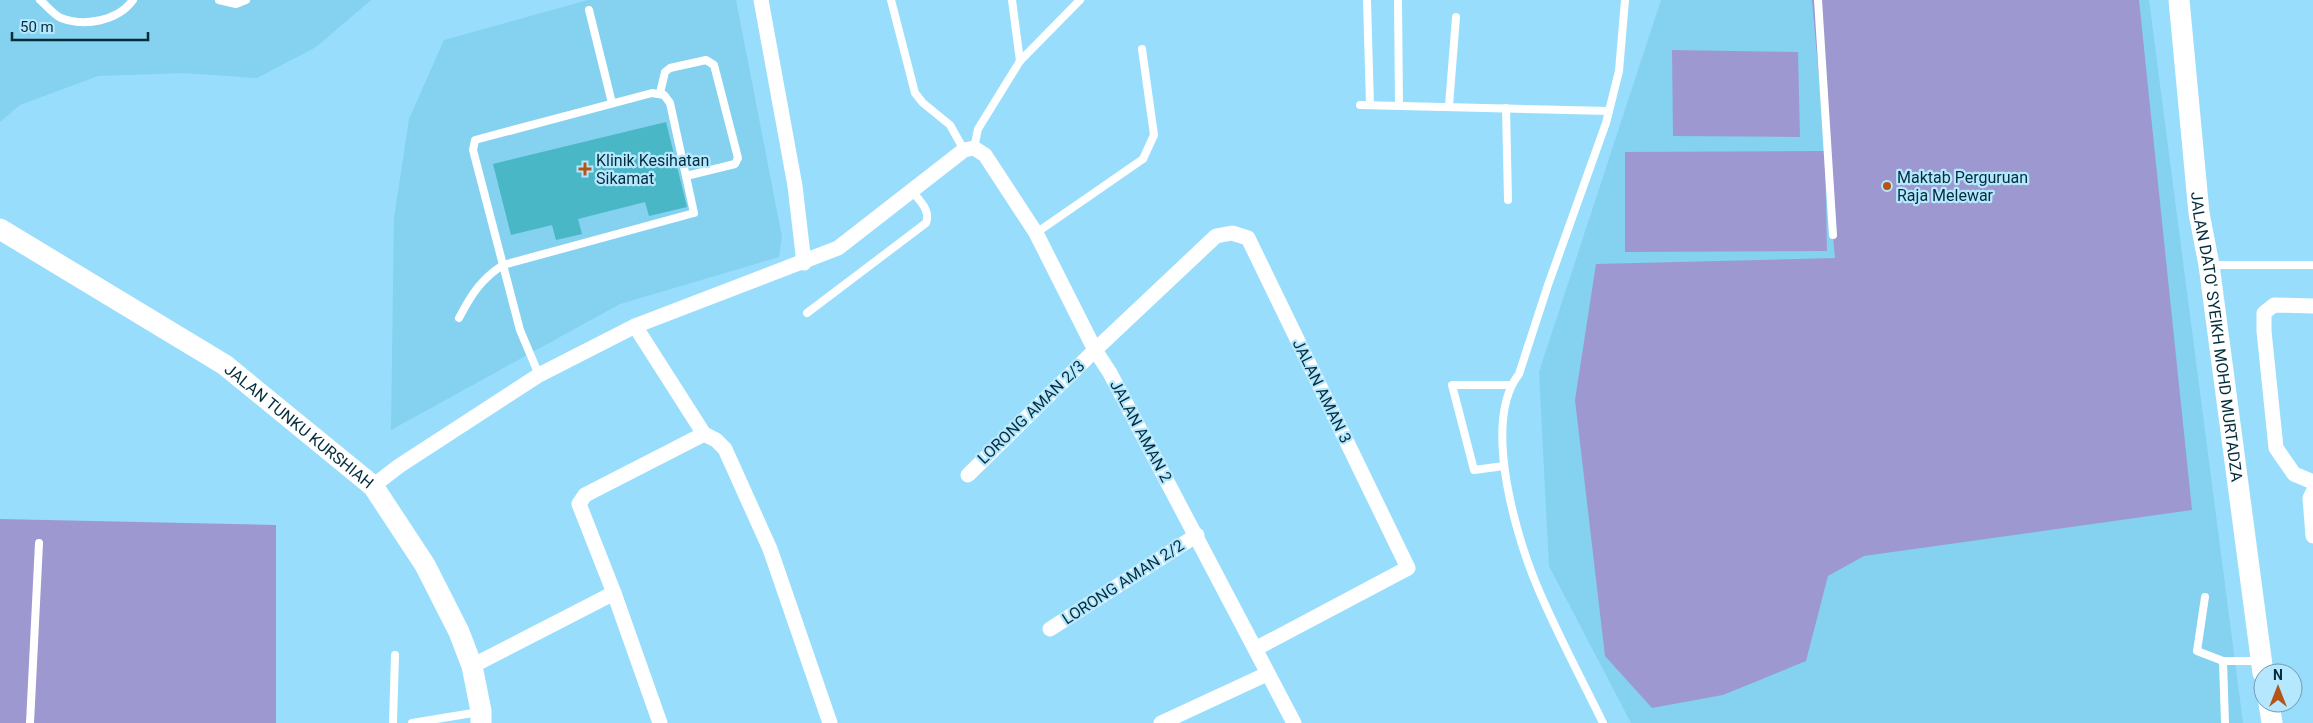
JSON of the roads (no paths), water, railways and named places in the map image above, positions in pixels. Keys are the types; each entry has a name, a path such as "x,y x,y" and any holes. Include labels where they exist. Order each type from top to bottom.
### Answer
{"main road":[{"name":"JALAN DATO' SYEIKH MOHD MURTADZA","path":"2179,0 2199,212 2209,265 2261,663"},
{"name":"JALAN TUNKU KURSHIAH","path":"0,229 225,365 373,486 425,565 459,632 472,666 481,717"}],"street":[{"path":"761,0 795,186 804,262"},
{"path":"373,486 399,466 539,375 636,326 838,248 911,190 969,149"},
{"name":"JALAN AMAN 2","path":"969,149 985,155 1036,233 1095,350 1110,373 1257,648 1267,674 1294,723"},
{"name":"JALAN AMAN 3","path":"1095,350 1216,236 1232,233 1248,238 1408,568 1257,648"},
{"path":"2313,306 2274,305 2264,313 2264,331 2276,448 2294,474 2313,482"},
{"path":"636,326 704,434 716,440 725,449 770,549 830,723"},
{"name":"LORONG AMAN 2/3","path":"968,475 1095,350"},
{"path":"660,723 614,593 579,504 584,495 704,434"},
{"path":"2313,492 2310,498 2313,536"},
{"name":"LORONG AMAN 2/2","path":"1050,629 1197,536"},
{"path":"472,666 614,593"},
{"path":"1162,723 1267,674"}],"lane":[{"path":"40,0 60,18 95,23 127,8 133,0"},
{"path":"219,0 236,4 246,0"},
{"path":"890,0 915,93 950,125 969,149 978,129 1020,61 1080,0"},
{"path":"1012,0 1020,61"},
{"path":"1367,0 1370,105"},
{"path":"1398,0 1399,105"},
{"path":"1603,723 1539,592 1519,535 1504,466 1502,414 1511,384 1519,374 1609,111 1618,71 1625,0"},
{"path":"1818,0 1833,234"},
{"path":"589,10 612,103"},
{"path":"1449,106 1456,17"},
{"path":"1036,233 1143,159 1154,135 1142,49"},
{"path":"660,93 664,72 670,68 706,60 714,65 738,158 734,164 686,176"},
{"path":"539,375 520,330 473,150 476,140 612,103 660,93"},
{"path":"459,318 473,291 488,275 503,265 694,213 670,103 660,93"},
{"path":"1360,105 1609,111"},
{"path":"1506,108 1508,200"},
{"path":"807,312 926,223 927,211 911,190"},
{"path":"2209,265 2313,265"},
{"path":"1504,466 1474,470 1452,385 1511,384"},
{"path":"30,723 39,543"},
{"path":"2205,597 2198,651 2223,661 2253,666"},
{"path":"393,723 395,655"},
{"path":"2223,661 2225,723"},
{"path":"412,723 481,717"}],"place":[{"name":"Klinik Kesihatan Sikamat","path":"585,169"},
{"name":"Maktab Perguruan Raja Melewar","path":"1887,186"}]}
